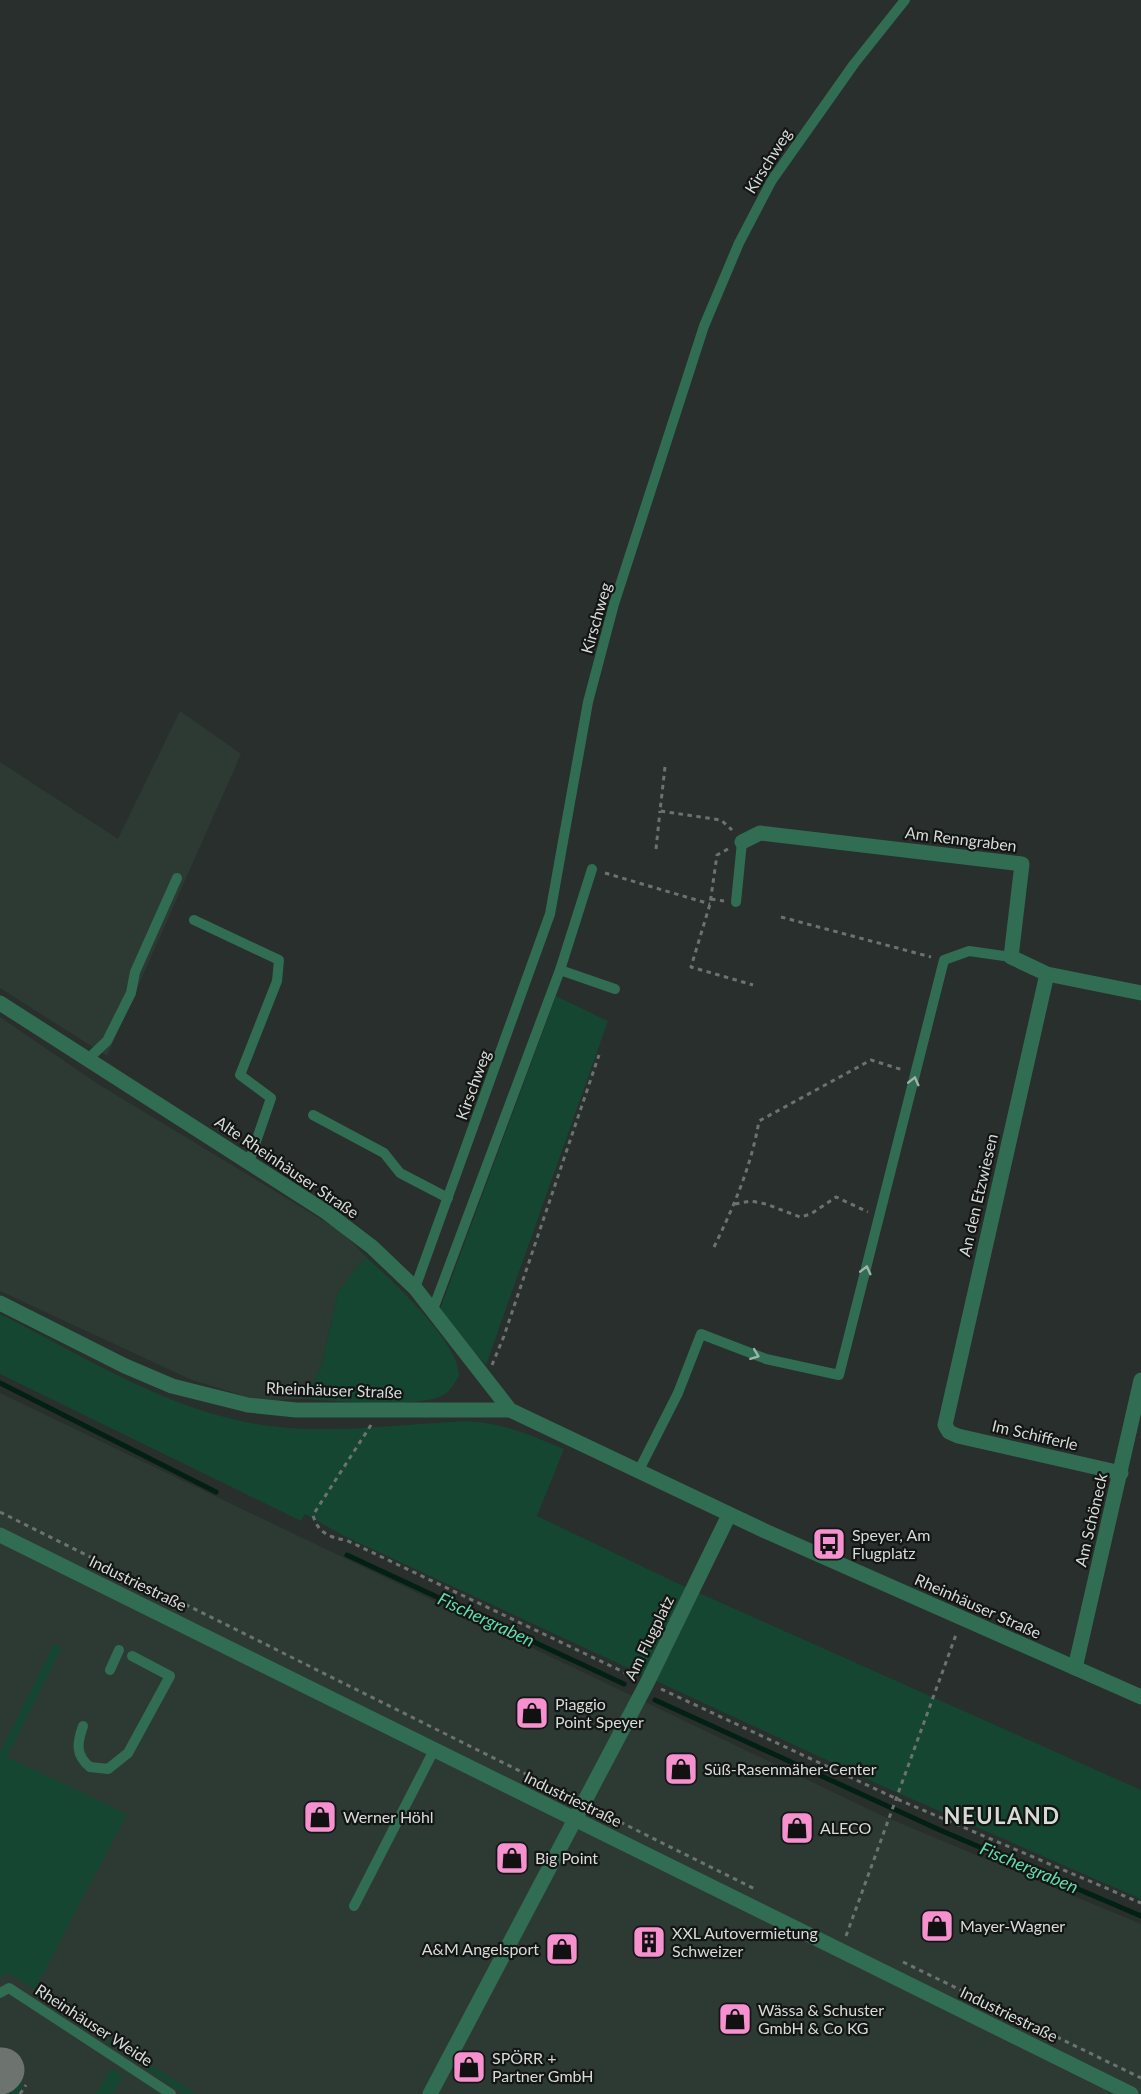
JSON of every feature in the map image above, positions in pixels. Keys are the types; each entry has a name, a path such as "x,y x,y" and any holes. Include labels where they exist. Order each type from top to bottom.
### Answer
{"street":[{"name":"Am Renngraben","path":"742,842 760,833 1022,864 1011,957"},
{"path":"1011,957 1047,974 1141,993"},
{"name":"An den Etzwiesen","path":"945,1425 1047,974"},
{"name":"Alte Rheinhäuser Straße","path":"0,1003 326,1212 372,1247 415,1288 510,1410"},
{"name":"Rheinhäuser Straße","path":"0,1303 125,1366 198,1394 248,1405 296,1410 510,1410 729,1515 1141,1697"},
{"name":"Am Schöneck","path":"1075,1668 1141,1380"},
{"name":"Im Schifferle","path":"945,1425 949,1432 958,1436 1121,1473"},
{"name":"Am Flugplatz","path":"430,2094 648,1683 729,1515"},
{"name":"Industriestraße","path":"0,1535 1131,2094"}],"lane":[{"name":"Kirschweg","path":"415,1288 550,914 588,702 618,593 704,326 740,243 772,180 854,64 905,0"},
{"path":"736,902 742,842"},
{"path":"432,1312 560,970 592,869"},
{"path":"88,1059 107,1041 131,993 135,972 177,878"},
{"path":"194,920 279,960 277,981 240,1075 271,1098 249,1162"},
{"path":"638,1472 678,1393 701,1334 766,1359 839,1375 944,960 969,951 1011,957"},
{"path":"560,970 615,989"},
{"path":"313,1114 384,1153 400,1173 448,1198"},
{"path":"110,1670 119,1650"},
{"path":"83,1726 77,1743 78,1753 90,1767 108,1769 128,1753 170,1676 132,1656"},
{"path":"354,1906 434,1750"},
{"name":"Rheinhäuser Weide","path":"0,1993 9,1988 171,2094"}],"path":[{"path":"656,849 665,768"},
{"path":"660,811 721,820 742,842 717,855 710,904 691,967 753,985"},
{"path":"592,869 710,904"},
{"path":"781,917 944,960"},
{"path":"486,1380 504,1336 599,1055"},
{"path":"714,1247 735,1204 753,1156 759,1121 871,1060 894,1068"},
{"path":"735,1204 751,1201 766,1204 800,1217 811,1214 836,1197 858,1209"},
{"path":"381,1411 313,1515 322,1532 333,1538 345,1540 897,1801 1141,1903"},
{"path":"840,1951 897,1801 961,1619"},
{"path":"20,2094 26,2085"}],"shaded area":[{"path":"180,711 241,754 107,1056 0,988 0,762 118,839"},
{"path":"0,1017 98,1084 342,1232 366,1257 338,1292 322,1364 306,1399 273,1400 248,1397 192,1380 0,1291"},
{"path":"0,1393 883,1816 1141,1924 1141,2094 0,2094"}],"green space":[{"path":"556,996 608,1021 486,1365 439,1312"},
{"path":"366,1257 422,1312 448,1347 456,1362 459,1376 445,1394 433,1399 398,1403 306,1399 322,1364 338,1292"},
{"path":"0,1314 127,1380 194,1408 228,1418 263,1425 314,1429 480,1422 517,1430 564,1449 537,1516 679,1584 1141,1790 1141,1899 891,1790 344,1536 305,1514 301,1521 0,1374"},
{"path":"54,1644 62,1647 7,1757 127,1814 35,1989 7,1973 0,1978 0,1752"},
{"path":"70,2012 196,2094 184,2094 79,2023"},
{"path":"112,2068 123,2077 112,2094 95,2094"},
{"path":"10,2076 24,2084 17,2094 8,2094 4,2090"}],"waterway":[{"name":"Fischergraben","path":"0,1383 216,1492"},
{"name":"Fischergraben","path":"347,1555 624,1684"},
{"name":"Fischergraben","path":"655,1700 942,1831 1141,1916"}],"place":[{"name":"Speyer, Am Flugplatz","path":"829,1544"},
{"name":"Piaggio Point Speyer","path":"532,1713"},
{"name":"Süß-Rasenmäher-Center","path":"681,1769"},
{"name":"Werner Höhl","path":"320,1817"},
{"name":"ALECO","path":"797,1828"},
{"name":"Big Point","path":"512,1858"},
{"name":"Mayer-Wagner","path":"937,1926"},
{"name":"XXL Autovermietung Schweizer","path":"649,1942"},
{"name":"A&M Angelsport","path":"562,1949"},
{"name":"Wässa & Schuster GmbH & Co KG","path":"735,2019"},
{"name":"SPÖRR + Partner GmbH","path":"469,2067"}],"district":[{"name":"NEULAND","path":"1002,1816"}]}
